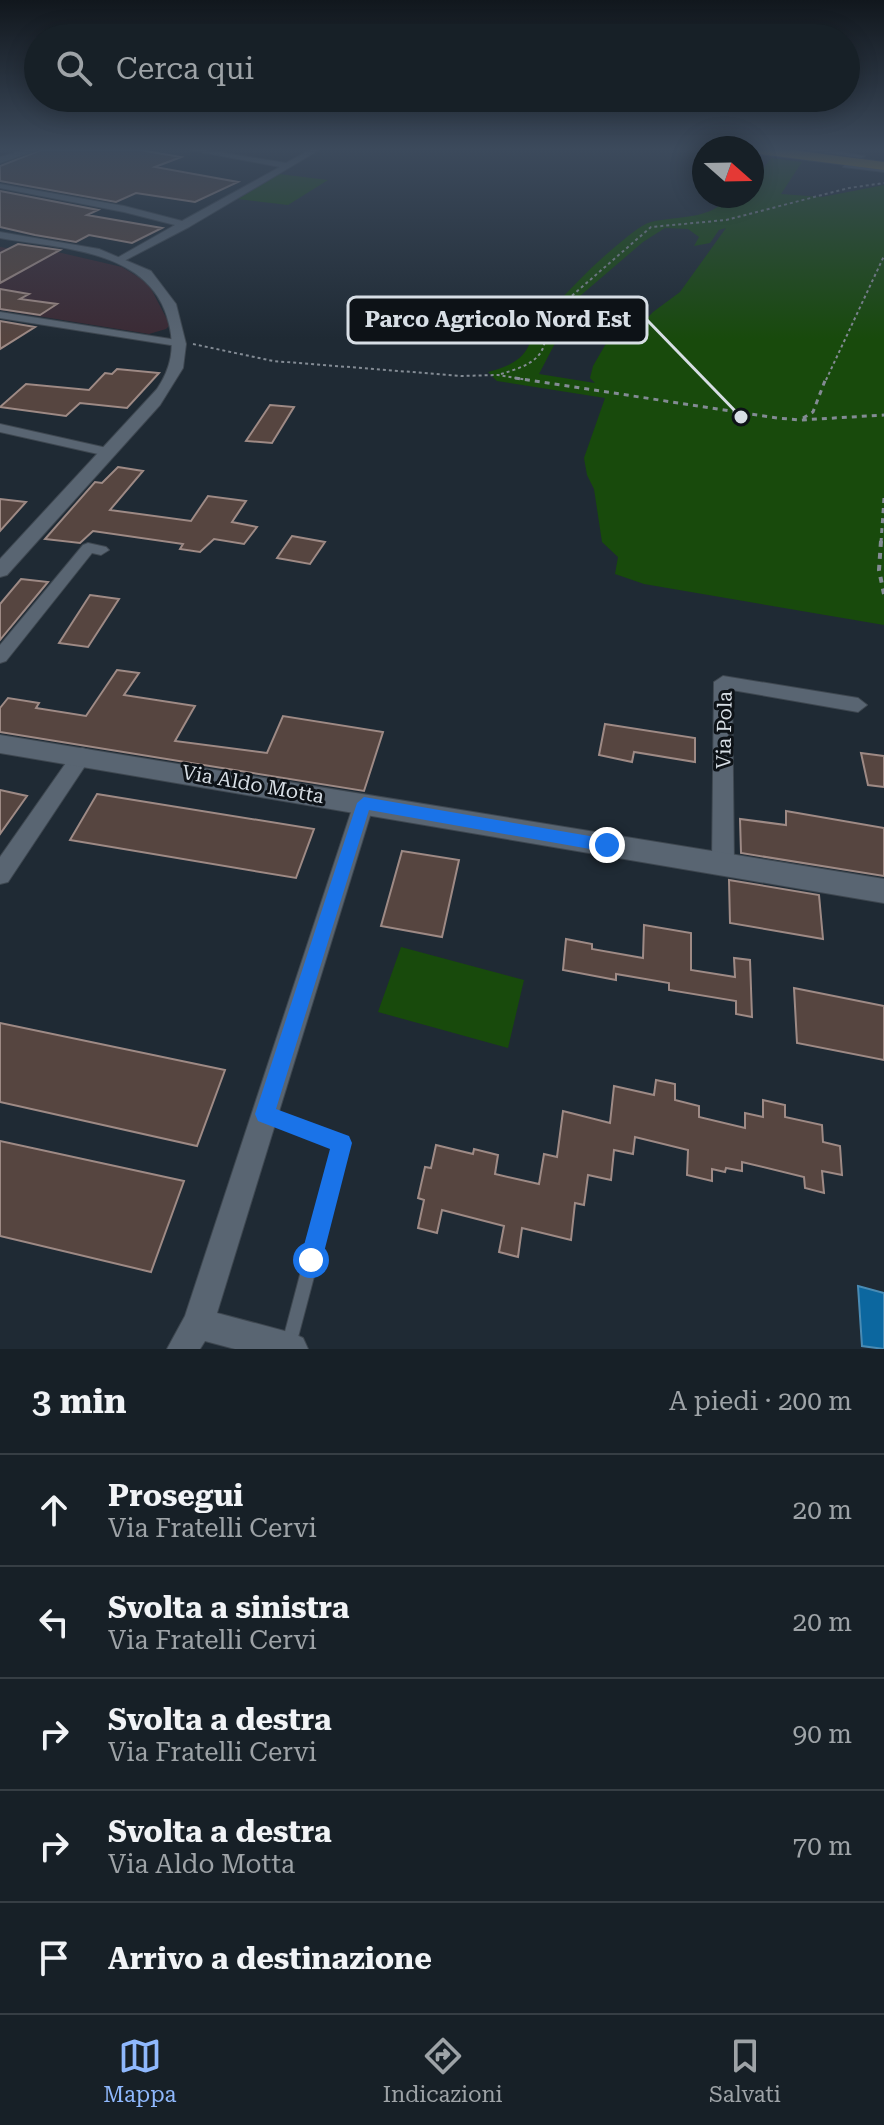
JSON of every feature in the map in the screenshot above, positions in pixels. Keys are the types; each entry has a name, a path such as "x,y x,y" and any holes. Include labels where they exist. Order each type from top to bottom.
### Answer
{"street":[{"path":"139,213 186,225"},
{"path":"120,260 207,213"},
{"path":"0,235 120,260 148,274 160,286 175,320 178,360 167,382 0,571"},
{"path":"0,315 177,343"},
{"path":"0,428 107,452"},
{"path":"0,657 88,548 101,550"},
{"name":"Via Pola","path":"723,864 723,682 858,705"},
{"name":"Via Aldo Motta","path":"0,744 82,755 884,891"},
{"path":"0,875 82,755"},
{"path":"290,1348 190,1336 265,1114 364,803"}],"lane":[{"path":"265,1114 342,1143 290,1348"}],"path":[{"path":"498,375 517,369 542,354 548,338 545,324 552,313 651,227 726,220 753,213"},
{"path":"801,420 813,412 832,363 884,256"},
{"path":"177,343 273,361 449,375 498,375 801,420 884,415"},
{"path":"884,498 879,570 884,594"}],"shaded area":[{"path":"0,247 27,251 36,247 122,267 148,283 170,325 149,334 0,310"}],"green space":[{"path":"703,213 884,213 884,625 644,584 615,574 618,557 602,542 594,489 584,458 605,398 497,381 488,372 504,367 523,355 550,311 599,261 637,229 651,222","holes":["665,228 688,229 699,237 694,246 710,243 719,230 726,228 680,292 653,312 634,332 615,328 593,366 590,378 595,383 539,374 565,324 603,333 604,324 562,315 643,242"]},
{"path":"401,947 524,980 508,1048 378,1012"}],"water":[{"path":"858,1286 884,1293 884,1349 862,1346"}],"building":[{"path":"0,213 92,213 87,215 162,228 132,243 89,235 76,242 0,227"},
{"path":"18,244 60,250 0,283 0,253"},
{"path":"0,289 29,294 20,299 57,304 40,315 0,309"},
{"path":"0,321 35,327 0,349"},
{"path":"117,369 159,373 127,408 80,403 66,416 0,407 26,384 89,390 105,373 112,374"},
{"path":"270,405 294,407 272,443 246,441"},
{"path":"118,467 143,471 110,510 191,521 208,496 246,501 232,522 257,527 244,544 214,539 200,552 180,549 183,544 93,531 80,543 45,539 95,482 102,483"},
{"path":"0,499 26,502 0,531"},
{"path":"292,536 325,542 310,564 277,558"},
{"path":"21,579 48,582 0,640 0,604"},
{"path":"90,595 119,599 88,647 59,643"},
{"path":"117,670 139,673 124,695 195,706 175,741 267,753 283,716 383,732 364,791 0,732 0,708 8,698 39,703 36,708 86,716"},
{"path":"605,724 695,738 695,762 634,752 632,762 599,755"},
{"path":"861,753 884,756 884,787 868,785"},
{"path":"0,790 27,796 0,834"},
{"path":"97,794 314,829 296,878 70,840"},
{"path":"786,811 884,828 884,876 741,853 740,819 786,825"},
{"path":"402,851 459,860 442,937 381,926"},
{"path":"729,880 819,895 823,939 730,923"},
{"path":"644,925 691,933 691,970 735,977 734,958 750,960 752,1017 736,1014 736,1001 669,990 669,983 616,974 616,980 563,970 566,939 592,944 592,949 643,958"},
{"path":"794,988 884,1006 884,1060 797,1043"},
{"path":"0,1023 225,1070 197,1146 0,1102"},
{"path":"656,1080 675,1084 675,1100 699,1106 699,1117 745,1128 745,1113 763,1117 763,1100 785,1105 785,1117 822,1125 823,1142 840,1146 842,1175 822,1171 824,1193 805,1188 804,1177 742,1162 742,1171 712,1169 712,1181 687,1175 688,1150 635,1137 633,1154 614,1150 611,1180 588,1175 584,1205 575,1203 571,1240 522,1228 518,1257 499,1252 504,1226 442,1210 437,1233 418,1228 424,1200 418,1198 425,1167 431,1168 436,1145 473,1154 474,1149 498,1155 495,1174 539,1184 544,1154 557,1157 563,1111 610,1123 614,1086 654,1095"},
{"path":"0,1141 184,1181 151,1272 0,1236"}],"place":[{"name":"Parco Agricolo Nord Est","path":"741,417"}],"route":[{"path":"311,1260 342,1143 265,1114 364,803 607,845"}]}
